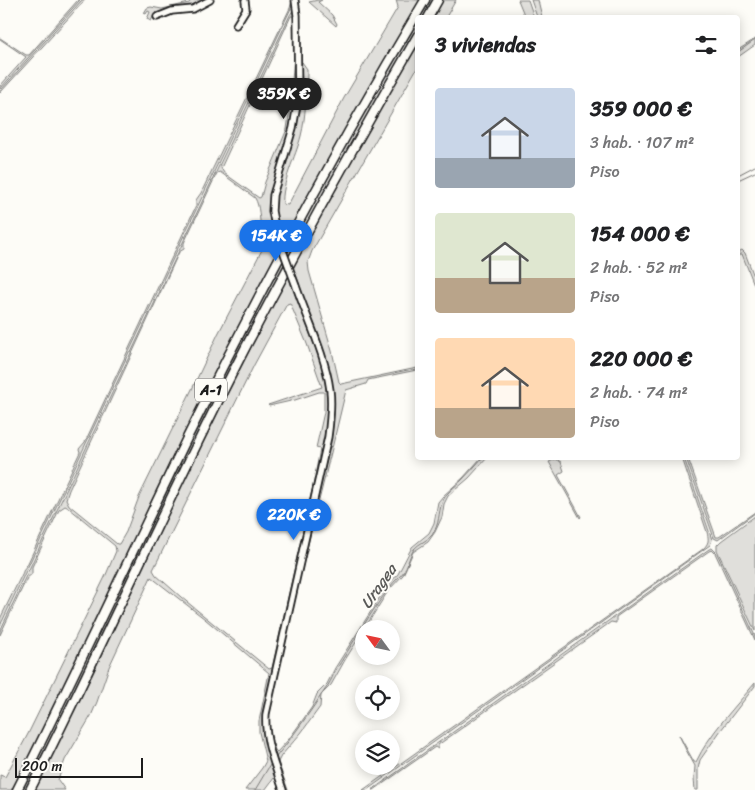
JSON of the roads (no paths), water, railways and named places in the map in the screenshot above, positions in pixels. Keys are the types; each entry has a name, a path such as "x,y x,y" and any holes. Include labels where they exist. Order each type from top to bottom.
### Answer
{"highway":[{"name":"A-1","path":"415,15 424,0"},
{"path":"430,15 438,0"},
{"name":"A-1","path":"17,790 229,355 324,176 415,16"},
{"name":"A-1","path":"30,790 238,361 334,182 415,40"}],"street":[{"path":"157,17 172,11 193,9 210,0"},
{"path":"236,25 246,9 243,0"},
{"path":"283,790 267,740 266,714 328,437 331,407 326,370 276,232 272,211 273,194 292,134 298,100 297,15 295,0"}],"waterway":[{"name":"Uragea","path":"740,51 755,40"},
{"path":"740,174 755,166"},
{"path":"740,179 755,172"},
{"name":"Uragea","path":"276,757 326,689 375,608 405,570 414,549 432,535 445,496 480,460"},
{"name":"Uragea","path":"255,790 270,765"}]}
